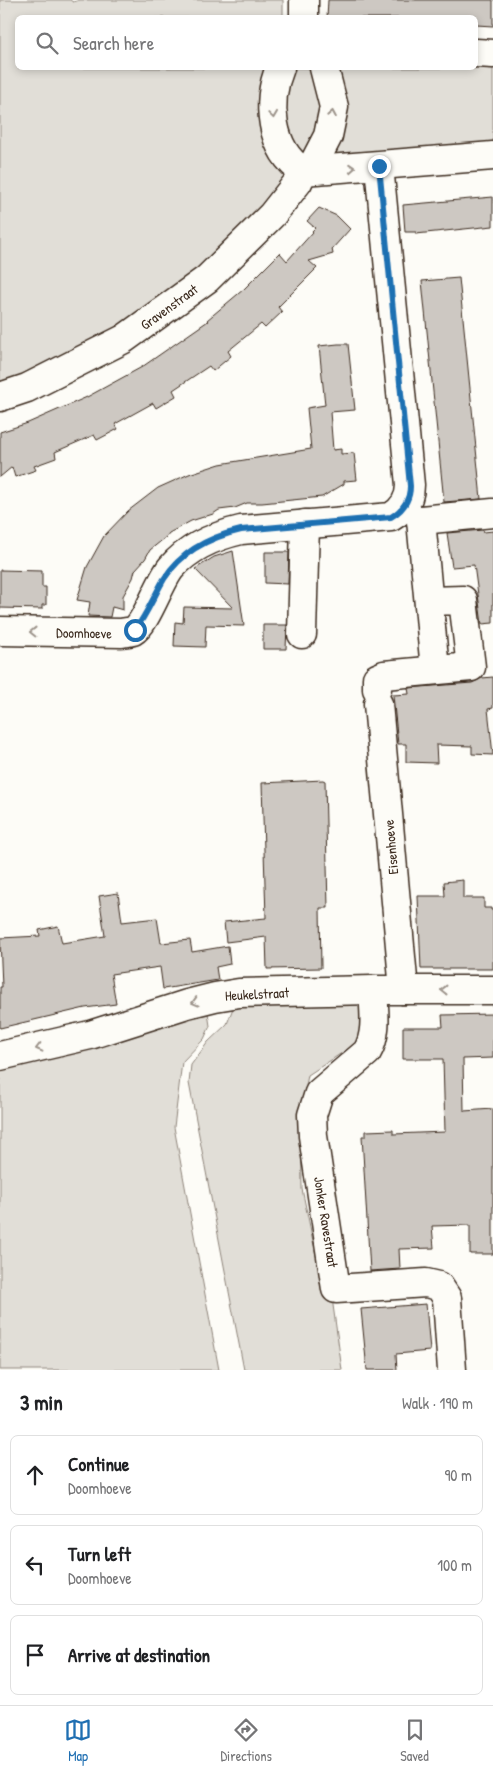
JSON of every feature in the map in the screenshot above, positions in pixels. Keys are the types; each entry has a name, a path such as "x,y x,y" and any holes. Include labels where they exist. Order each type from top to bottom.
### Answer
{"street":[{"path":"304,0 304,15"},
{"path":"478,53 493,54"},
{"path":"279,70 273,94 272,107 276,135 288,157 303,171 493,156"},
{"name":"Gravenstraat","path":"0,397 26,388 124,339 207,279 272,215 298,182 303,171 314,164 328,136 334,106 325,70"},
{"path":"379,166 410,495 429,601 435,670"},
{"path":"414,511 493,513"},
{"name":"Doomhoeve","path":"0,631 122,633 135,630 171,568 205,542 223,534 241,530 391,517 400,512 414,511"},
{"path":"302,634 305,524"},
{"name":"Eisenhoeve","path":"404,990 377,697 377,678 380,676 471,667 463,600 429,601"},
{"name":"Heukelstraat","path":"0,1056 90,1035 187,1004 228,994 373,990 493,990"},
{"name":"Jonker Ravestraat","path":"373,990 374,1036 372,1044 367,1052 319,1093 312,1115 313,1136 336,1289 426,1284 440,1286 447,1298 452,1370"}],"shaded area":[{"path":"0,0 70,0 73,2 80,0 283,0 283,15 15,15 15,70 478,70 478,60 493,61 493,150 331,165 165,296 74,356 0,388"},
{"path":"236,1000 359,1000 360,1023 357,1040 354,1045 308,1075 301,1112 302,1189 325,1298 332,1298 342,1370 244,1370 189,1083 191,1065 208,1042 227,1024"},
{"path":"207,1006 210,1026 204,1039 182,1062 174,1127 219,1370 0,1370 0,1065"}],"building":[{"path":"328,0 493,0 493,26 478,25 478,15 327,15"},
{"path":"493,197 493,226 416,234 416,232 405,232 403,205"},
{"path":"319,208 337,216 350,229 332,249 333,254 309,261 317,268 278,307 282,312 265,328 261,324 228,351 231,356 213,371 209,366 173,390 176,396 156,408 153,403 115,424 118,429 97,440 94,435 55,452 56,458 34,466 36,470 15,477 12,467 0,477 0,432 28,423 87,397 142,367 208,321 280,253 287,261 313,232 315,228 307,221"},
{"path":"459,278 481,499 444,502 422,281"},
{"path":"348,344 355,410 330,412 333,450 341,449 341,454 354,453 357,480 344,481 344,484 322,497 247,503 235,508 219,510 213,514 191,521 169,533 150,550 135,570 133,578 123,596 123,610 112,607 110,617 88,616 90,602 77,600 87,567 104,536 128,511 158,488 189,474 220,464 311,449 307,408 325,405 319,346"},
{"path":"483,530 484,532 493,531 493,623 482,624 474,565 452,567 447,533"},
{"path":"233,551 244,626 206,625 205,647 174,646 175,622 183,623 184,607 233,608 195,569 214,557"},
{"path":"265,552 289,552 288,584 265,583"},
{"path":"0,570 42,571 42,587 46,587 46,605 42,605 42,609 0,608"},
{"path":"263,625 287,625 286,649 263,649"},
{"path":"493,677 493,708 488,709 493,755 472,754 472,746 436,745 437,763 406,762 406,744 398,744 393,695 409,694 408,688 472,683 482,678"},
{"path":"325,781 328,908 320,908 321,968 267,969 266,937 226,942 224,922 266,918 262,783"},
{"path":"463,880 463,898 484,898 484,908 491,908 493,910 493,969 421,969 418,896 445,896 444,882"},
{"path":"118,893 122,922 157,918 161,943 190,940 192,952 228,946 230,964 216,967 218,980 163,989 160,967 111,974 116,1004 85,1008 0,1028 0,987 2,987 0,938 40,936 39,930 58,926 62,943 105,936 99,896"},
{"path":"493,1014 493,1058 463,1059 464,1111 493,1109 493,1254 470,1254 470,1225 432,1226 434,1248 399,1249 400,1269 370,1271 362,1136 366,1136 366,1131 393,1130 393,1134 445,1132 443,1059 403,1059 403,1027 443,1027 442,1015"},
{"path":"426,1304 430,1351 396,1354 397,1370 367,1370 361,1309"}],"route":[{"path":"135,630 171,568 205,542 223,534 241,530 391,517 400,512 407,503 410,495 410,486 379,166"}]}
